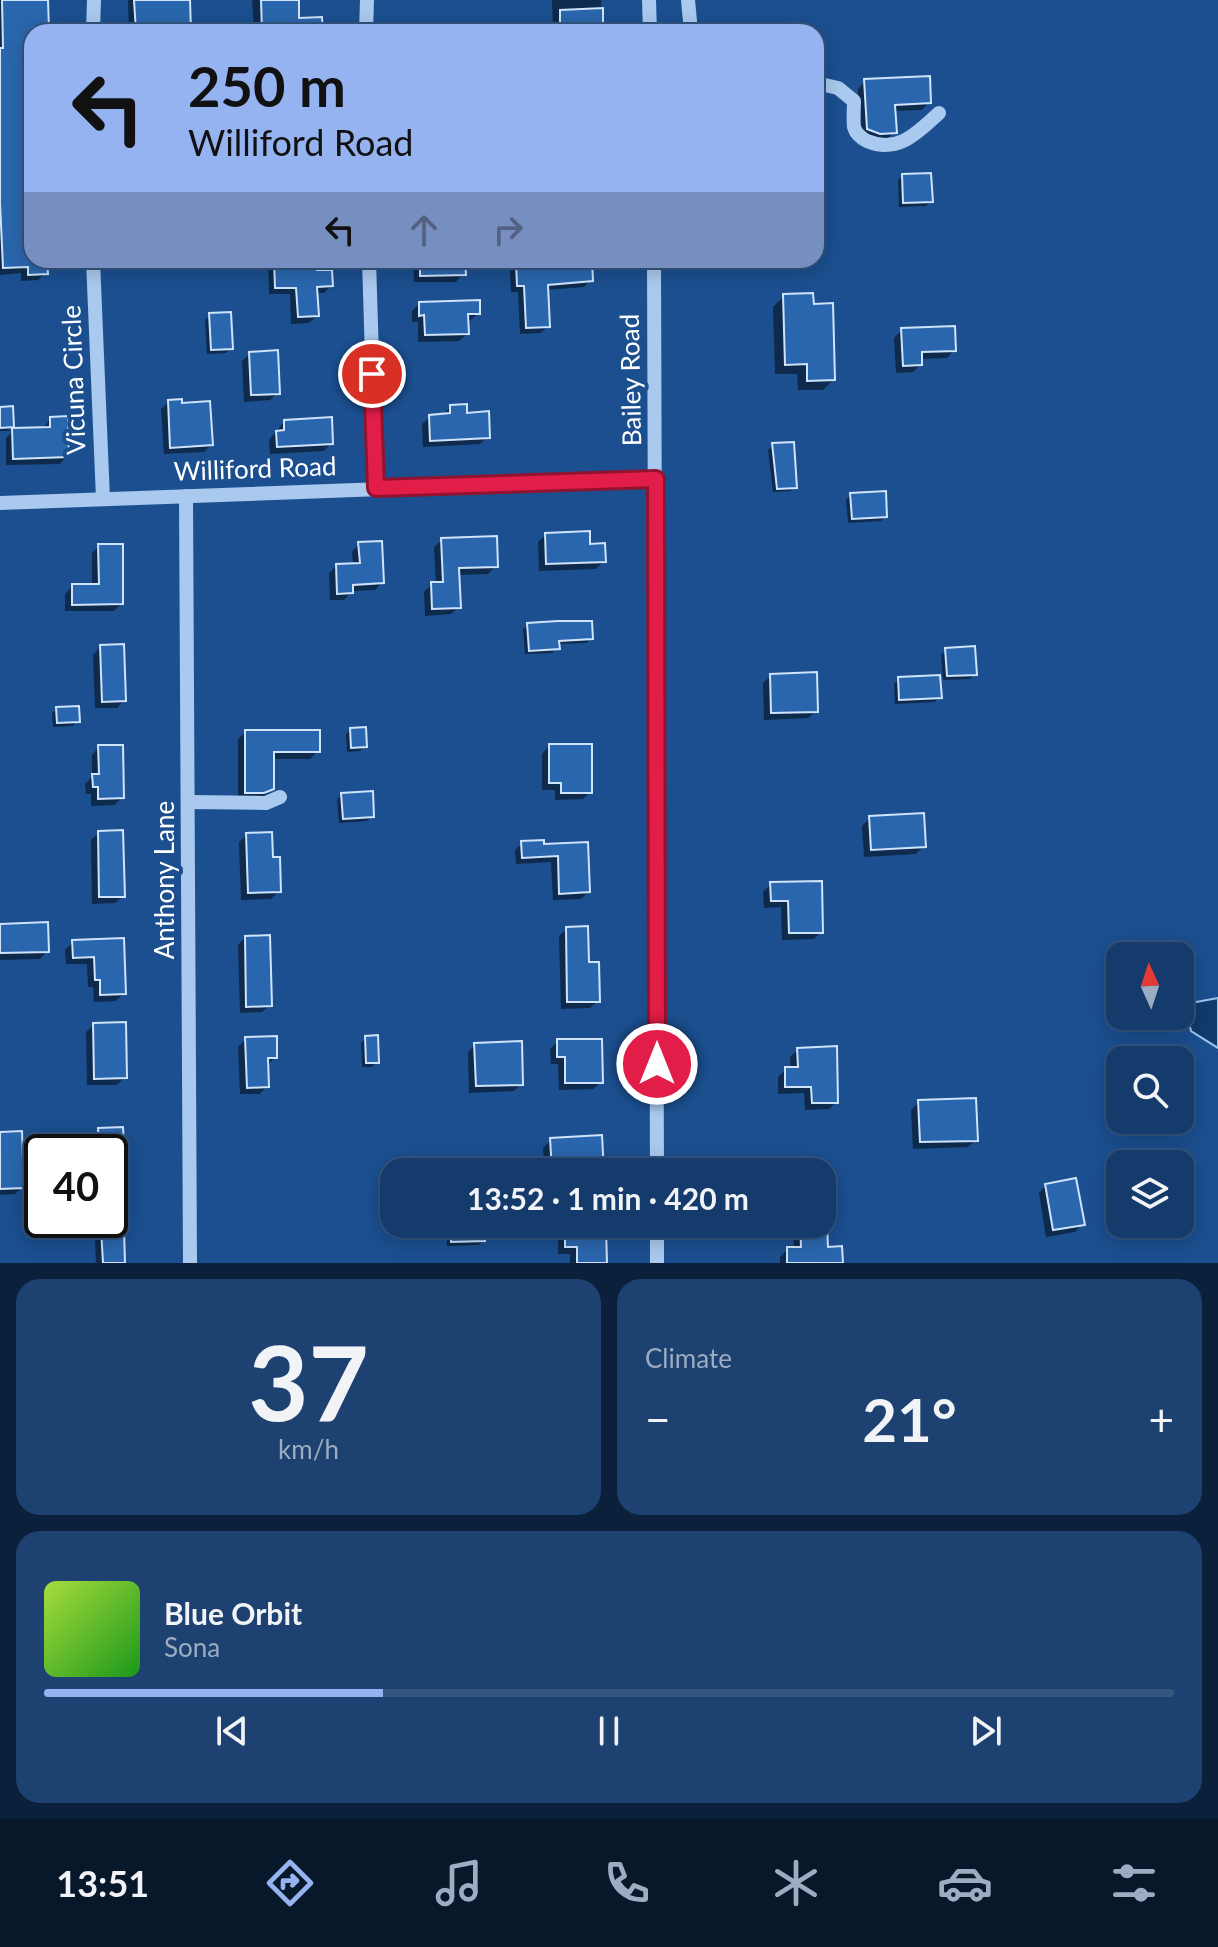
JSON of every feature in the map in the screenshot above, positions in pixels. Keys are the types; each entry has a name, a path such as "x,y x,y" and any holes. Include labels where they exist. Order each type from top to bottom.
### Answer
{"street":[{"path":"93,24 94,0"},
{"path":"366,24 367,0"},
{"path":"649,0 650,24"},
{"path":"688,0 690,24"},
{"path":"824,85 838,88 854,101 854,130 862,139 878,145 900,145 939,113"},
{"name":"Vicuna Circle","path":"93,268 103,499"},
{"path":"369,268 376,488"},
{"name":"Bailey Road","path":"654,268 657,1158"},
{"name":"Williford Road","path":"0,503 656,479"},
{"name":"Anthony Lane","path":"186,496 190,1263"},
{"path":"188,802 266,803 280,797"},
{"path":"657,1238 657,1263"}],"water":[{"path":"1218,998 1218,1048 1191,1031 1194,1030 1194,1002"}],"building":[{"path":"2,0 48,0 49,24 24,24 24,267 3,268 0,48 3,48"},
{"path":"134,0 190,0 191,24 136,24"},
{"path":"261,0 299,0 299,18 322,17 322,24 262,24"},
{"path":"603,8 603,24 560,24 560,10"},
{"path":"930,76 931,103 895,105 897,133 880,134 867,129 864,79"},
{"path":"931,173 933,202 903,203 902,174"},
{"path":"28,268 48,268 48,274 28,275"},
{"path":"274,268 332,270 333,286 317,287 319,316 298,317 296,288 275,288"},
{"path":"420,268 466,268 466,275 420,276"},
{"path":"516,268 592,268 593,281 548,285 550,327 526,328 524,286 517,286"},
{"path":"813,293 814,304 833,303 835,380 807,381 807,364 785,365 783,294"},
{"path":"480,300 480,314 468,314 469,334 425,335 424,315 419,316 419,302"},
{"path":"231,312 233,349 211,350 209,313"},
{"path":"955,326 956,351 922,352 922,365 903,366 901,328"},
{"path":"278,350 280,394 251,395 249,352"},
{"path":"182,399 182,403 210,401 213,445 170,448 168,400"},
{"path":"467,404 467,413 489,411 490,438 430,441 429,415 450,413 450,405"},
{"path":"13,406 14,427 0,428 0,407"},
{"path":"68,416 69,457 13,459 12,428 50,427 50,417"},
{"path":"332,417 333,444 277,447 276,431 284,430 284,420"},
{"path":"794,442 797,488 777,489 772,443"},
{"path":"886,491 887,517 852,519 850,493"},
{"path":"590,531 590,544 605,543 606,562 546,564 545,533"},
{"path":"497,536 498,567 459,568 461,608 432,609 431,582 443,582 441,538"},
{"path":"382,541 384,583 353,585 353,593 337,594 336,564 360,563 358,542"},
{"path":"98,544 123,544 123,604 72,605 72,584 99,584"},
{"path":"592,621 593,639 559,641 560,649 529,651 527,623"},
{"path":"124,644 126,701 102,702 100,645"},
{"path":"975,646 977,675 947,676 945,648"},
{"path":"817,672 818,712 771,713 770,674"},
{"path":"940,675 942,698 899,700 898,677"},
{"path":"79,706 80,722 57,723 56,707"},
{"path":"366,727 367,747 351,748 350,728"},
{"path":"245,730 320,730 320,752 274,752 274,789 264,793 245,793"},
{"path":"549,744 592,744 592,793 561,793 561,783 549,783"},
{"path":"98,745 123,745 124,798 98,799 98,787 93,787 92,774 99,774"},
{"path":"373,791 374,817 343,819 341,793"},
{"path":"924,813 926,847 871,850 869,816"},
{"path":"123,830 125,897 99,897 98,831"},
{"path":"272,832 273,857 280,857 281,892 248,893 246,833"},
{"path":"544,840 544,844 588,842 590,892 559,894 558,856 522,858 521,841"},
{"path":"822,881 823,933 789,933 788,901 771,901 770,882"},
{"path":"48,922 49,952 0,953 0,924"},
{"path":"588,926 589,962 599,962 600,1002 567,1002 566,927"},
{"path":"270,935 272,1006 246,1007 245,936"},
{"path":"124,938 126,994 100,995 100,980 95,980 94,957 73,958 72,940"},
{"path":"126,1022 127,1078 94,1079 93,1023"},
{"path":"378,1035 379,1063 366,1063 365,1036"},
{"path":"277,1036 277,1058 268,1058 269,1087 247,1088 245,1037"},
{"path":"557,1039 602,1039 603,1083 565,1083 565,1057 557,1057"},
{"path":"522,1041 523,1085 476,1086 474,1043"},
{"path":"837,1046 838,1103 812,1103 811,1087 785,1087 785,1067 798,1067 797,1048"},
{"path":"976,1098 978,1141 920,1142 918,1100"},
{"path":"123,1127 123,1134 98,1134 98,1128"},
{"path":"22,1131 24,1188 0,1189 0,1132"},
{"path":"602,1135 603,1158 551,1158 550,1138"},
{"path":"1076,1178 1085,1225 1053,1230 1045,1184"},
{"path":"102,1238 124,1238 125,1263 103,1263"},
{"path":"451,1238 485,1238 485,1241 451,1242"},
{"path":"565,1238 606,1238 607,1263 577,1263 577,1247 565,1247"},
{"path":"801,1238 828,1238 828,1247 842,1246 843,1263 787,1263 787,1247 801,1247"}],"route":[{"path":"372,374 376,488 656,479 657,1064"}]}
